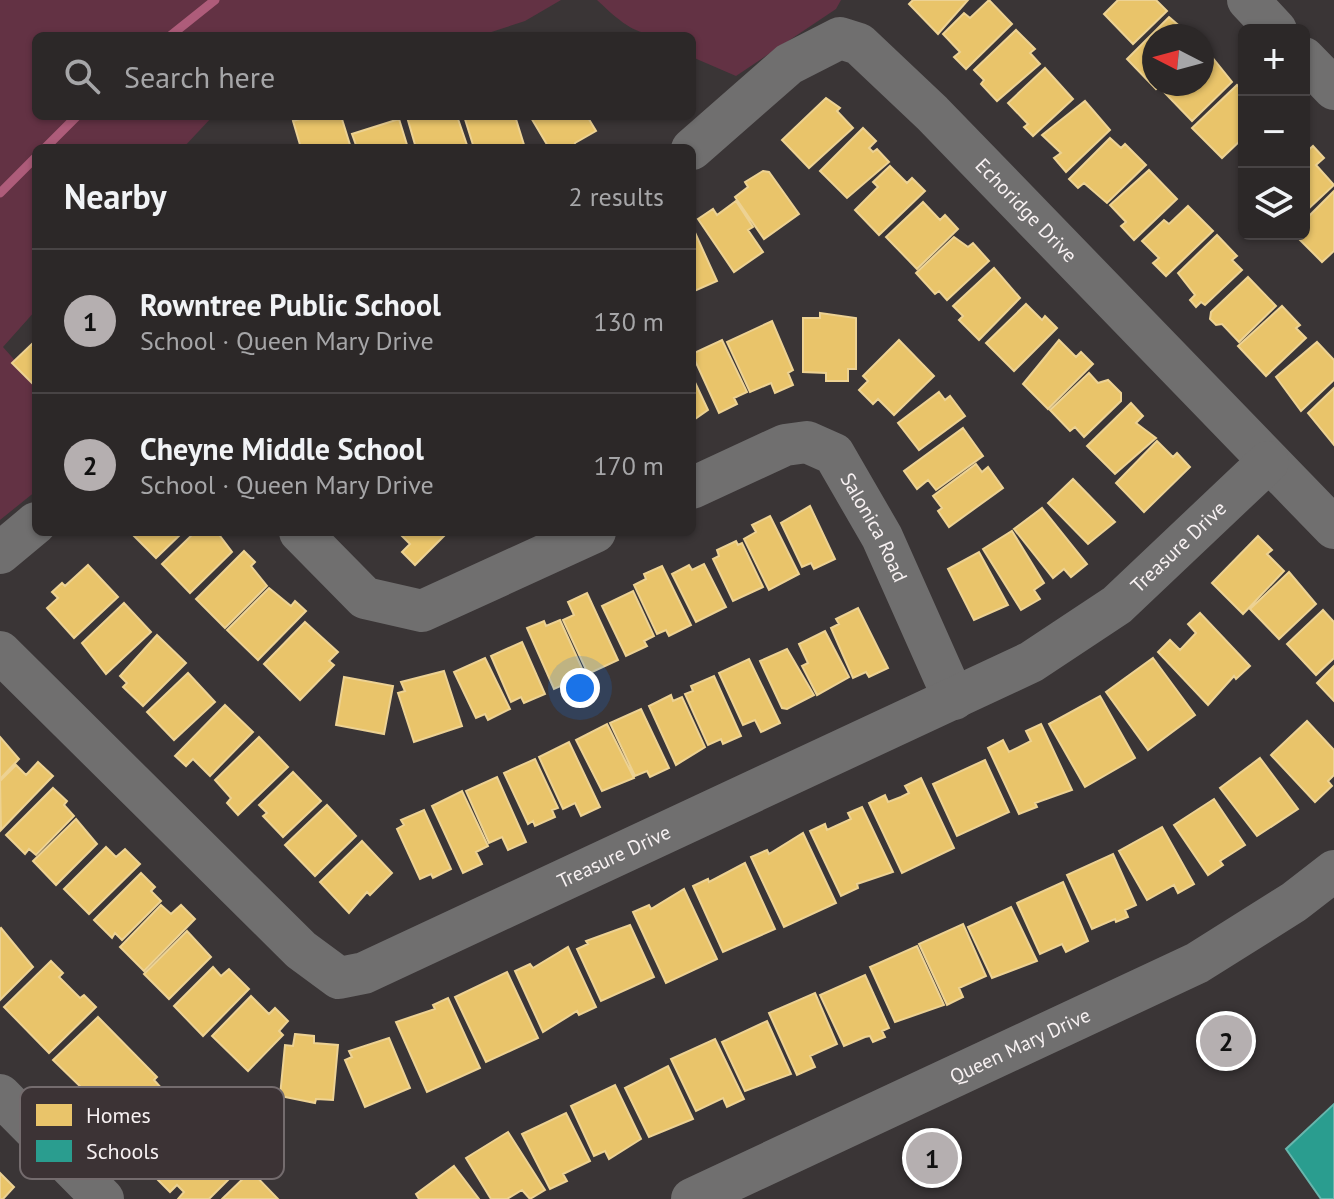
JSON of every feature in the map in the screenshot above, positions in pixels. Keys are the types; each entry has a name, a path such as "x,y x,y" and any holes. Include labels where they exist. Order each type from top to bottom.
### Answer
{"street":[{"path":"1248,0 1270,24"},
{"name":"Echoridge Drive","path":"696,145 789,64 840,38 859,44 943,125 1334,528"},
{"path":"1310,64 1334,89"},
{"name":"Salonica Road","path":"696,486 785,445 807,442 834,454 882,537 954,699"},
{"name":"Treasure Drive","path":"0,652 301,950 339,978 364,973 1031,662 1117,605 1268,462"},
{"path":"0,553 32,526"},
{"path":"304,536 365,598 422,611 586,536"},
{"name":"Queen Mary Drive","path":"692,1199 1197,963 1270,918 1334,871"},
{"path":"0,1095 20,1116"},
{"path":"81,1179 98,1197"}],"shaded area":[{"path":"0,0 561,0 525,21 491,32 32,32 32,120 209,120 187,144 32,144 32,314 3,347 32,380 32,494 0,520"},
{"path":"597,0 841,0 836,9 736,76 696,59 696,32 640,32 621,21"}],"building: Homes":[{"path":"913,0 968,0 938,34 909,4"},
{"path":"989,0 1012,24 966,69 954,57 960,52 943,34 964,13 970,18"},
{"path":"1118,0 1156,0 1167,11 1154,24 1142,24 1142,35 1133,44 1104,14"},
{"path":"1169,17 1177,24 1162,24"},
{"path":"1016,30 1035,49 1030,53 1040,64 997,101 981,84 984,80 974,70"},
{"path":"1142,44 1142,75 1127,59"},
{"path":"1214,60 1232,82 1192,121 1168,96 1214,96"},
{"path":"1045,68 1073,99 1033,136 1024,127 1028,124 1008,103"},
{"path":"1238,86 1238,143 1222,158 1192,128"},
{"path":"826,98 840,108 837,111 853,128 809,168 782,140"},
{"path":"1085,101 1110,130 1066,172 1054,158 1061,153 1042,135"},
{"path":"342,120 350,144 300,144 293,121"},
{"path":"399,120 407,144 356,144 352,134"},
{"path":"408,120 458,120 467,144 415,144"},
{"path":"465,120 516,120 524,144 473,144"},
{"path":"532,120 589,120 596,131 575,144 547,144"},
{"path":"863,128 876,141 869,148 873,152 877,149 889,162 847,198 820,171"},
{"path":"1110,138 1121,148 1125,144 1146,165 1107,203 1084,183 1078,188 1069,179"},
{"path":"1313,146 1324,158 1316,165 1334,185 1310,207 1310,168 1310,149"},
{"path":"890,166 907,183 912,178 925,191 879,235 855,210 878,187 873,182"},
{"path":"1149,170 1177,199 1134,240 1121,226 1126,222 1110,205"},
{"path":"763,171 769,172 799,214 764,239 735,197 748,187 745,182"},
{"path":"1334,191 1334,251 1322,262 1300,240 1310,240 1310,215"},
{"path":"736,201 753,227 748,230 763,252 734,272 698,219 713,209 717,215"},
{"path":"923,202 940,220 945,215 958,229 917,269 886,237"},
{"path":"1188,206 1213,231 1166,276 1153,263 1159,258 1142,241 1164,220 1169,224"},
{"path":"696,235 717,281 696,290"},
{"path":"1217,235 1237,256 1232,260 1242,270 1205,305 1201,302 1196,307 1190,300 1195,295 1178,273"},
{"path":"954,237 968,247 973,243 989,261 947,300 939,291 935,294 916,273"},
{"path":"994,268 1020,298 979,340 959,320 963,316 953,306"},
{"path":"1248,277 1276,306 1239,342 1222,324 1216,325 1210,319 1211,312"},
{"path":"1026,304 1042,320 1045,316 1057,328 1014,371 986,343"},
{"path":"1282,306 1300,325 1296,328 1306,338 1266,376 1238,346"},
{"path":"820,313 856,318 856,369 848,369 848,381 826,381 826,373 803,372 803,318 820,318"},
{"path":"772,321 793,370 788,373 793,385 775,393 771,383 750,392 727,342"},
{"path":"722,340 747,392 734,398 737,404 719,413 696,363 696,352"},
{"path":"899,340 934,376 894,415 878,399 873,404 859,390 868,381 863,376"},
{"path":"1059,340 1076,357 1081,352 1093,364 1048,409 1023,384"},
{"path":"1317,342 1334,360 1334,380 1301,411 1276,377"},
{"path":"32,344 32,383 12,363"},
{"path":"1089,373 1098,383 1108,380 1121,393 1121,401 1084,437 1075,427 1070,431 1050,410"},
{"path":"696,384 708,410 696,418"},
{"path":"1334,388 1334,445 1308,413"},
{"path":"939,392 945,400 950,396 965,416 919,450 898,423"},
{"path":"1131,403 1143,416 1136,423 1156,438 1115,474 1087,446"},
{"path":"963,428 983,456 936,490 928,480 917,489 904,471"},
{"path":"1157,441 1173,457 1177,453 1190,467 1144,512 1116,483"},
{"path":"976,464 982,472 988,467 1003,488 949,527 938,511 942,508 933,496"},
{"path":"1073,479 1115,522 1088,544 1048,503"},
{"path":"810,506 835,559 814,569 811,563 802,567 781,523"},
{"path":"1042,508 1087,564 1071,577 1064,569 1053,578 1014,529"},
{"path":"770,516 799,574 769,590 744,539 756,532 752,525"},
{"path":"1012,531 1044,583 1034,590 1040,599 1021,610 983,549"},
{"path":"134,536 179,536 156,558"},
{"path":"191,536 220,536 232,552 190,593 162,564"},
{"path":"402,536 444,536 415,565 402,552 410,544"},
{"path":"1258,536 1272,550 1267,554 1284,571 1243,614 1212,583"},
{"path":"736,541 738,545 742,543 763,587 733,601 713,559 719,556 717,550"},
{"path":"244,551 255,562 251,566 267,586 225,628 196,599"},
{"path":"979,552 1008,605 974,620 948,569"},
{"path":"704,564 726,607 696,622 672,574 689,565 692,570"},
{"path":"88,565 118,597 74,638 47,608 58,598 52,592 62,583 65,586"},
{"path":"662,566 691,625 669,636 666,630 657,634 634,585 646,579 644,574"},
{"path":"1289,572 1316,604 1279,639 1250,609"},
{"path":"269,588 291,606 295,601 306,611 258,660 227,630"},
{"path":"633,591 654,636 644,641 647,646 626,656 602,606"},
{"path":"587,593 618,660 588,674 563,620 574,615 568,602"},
{"path":"124,603 151,632 106,674 82,643"},
{"path":"858,608 888,668 869,677 866,672 853,678 831,628 839,624 836,619"},
{"path":"1323,610 1334,622 1334,658 1316,675 1287,644"},
{"path":"1200,613 1250,666 1236,679 1234,676 1208,705 1158,652 1170,640 1180,650 1196,633 1188,624"},
{"path":"560,620 585,675 554,689 527,628 544,621 546,626"},
{"path":"305,622 338,652 329,661 334,665 300,700 264,664"},
{"path":"825,631 849,677 817,695 802,666 808,663 799,644"},
{"path":"157,635 186,663 143,706 123,687 127,683 120,676"},
{"path":"522,642 545,694 524,703 521,697 511,702 491,656"},
{"path":"787,649 814,695 787,709 782,708 760,661"},
{"path":"485,658 510,709 488,720 485,714 476,718 454,672"},
{"path":"1153,658 1195,715 1148,750 1106,692"},
{"path":"749,659 780,723 761,732 755,720 743,725 719,673"},
{"path":"1334,666 1334,701 1317,683"},
{"path":"444,671 462,726 414,742 398,693 405,691 401,682"},
{"path":"188,673 215,702 174,740 147,712"},
{"path":"714,676 741,736 723,744 721,739 708,745 685,694 693,691 691,686"},
{"path":"344,677 393,686 384,734 336,725"},
{"path":"671,695 673,701 682,697 705,747 676,765 649,706"},
{"path":"1100,696 1135,758 1085,787 1049,724"},
{"path":"225,705 253,732 210,776 193,759 186,766 175,756"},
{"path":"641,709 669,768 650,777 647,771 635,776 610,723"},
{"path":"1307,721 1334,750 1334,775 1328,781 1332,786 1315,802 1271,755"},
{"path":"607,724 634,778 602,791 576,740"},
{"path":"1041,724 1072,790 1035,803 1037,807 1019,814 988,748 1003,740 1009,752 1031,741 1026,731"},
{"path":"0,737 19,759 0,779"},
{"path":"259,737 288,767 238,815 227,803 231,798 215,780"},
{"path":"569,742 600,807 581,816 575,803 563,809 539,757"},
{"path":"1260,758 1298,809 1257,836 1220,788"},
{"path":"535,759 558,808 552,810 555,817 535,826 533,821 528,824 504,773"},
{"path":"985,760 1009,812 957,836 933,784"},
{"path":"38,762 53,776 1,830 0,781 16,765 26,775"},
{"path":"293,772 321,801 283,837 263,816 267,813 259,805"},
{"path":"497,777 526,842 508,850 502,837 489,843 466,791"},
{"path":"921,778 954,848 902,873 869,803 885,795 888,802 901,797 909,793 905,786"},
{"path":"53,788 67,801 64,805 74,816 36,855 29,849 25,854 6,835"},
{"path":"462,791 488,846 476,852 482,864 463,873 432,806"},
{"path":"1214,799 1245,845 1220,861 1223,865 1208,875 1174,825"},
{"path":"327,805 356,836 315,876 285,845"},
{"path":"862,807 893,872 857,884 858,888 841,896 810,831 825,824 827,830 851,819 848,813"},
{"path":"424,810 451,869 433,878 431,874 420,879 397,829 404,825 401,820"},
{"path":"76,819 97,844 56,885 33,861"},
{"path":"1162,827 1194,884 1178,893 1174,885 1147,900 1119,851"},
{"path":"803,833 836,903 784,927 751,857 767,850 769,854"},
{"path":"362,841 392,873 370,895 367,892 349,913 320,882"},
{"path":"106,847 116,857 125,849 140,864 89,914 64,889"},
{"path":"1113,854 1136,905 1125,910 1128,917 1092,929 1067,875"},
{"path":"745,863 775,929 723,952 693,886 708,879 709,882"},
{"path":"141,873 155,887 151,891 161,901 122,940 115,933 112,938 94,920"},
{"path":"1063,882 1088,941 1066,952 1062,944 1040,954 1017,903"},
{"path":"684,889 717,959 666,983 633,912 649,905 651,909"},
{"path":"161,905 171,914 181,905 195,919 144,971 120,947"},
{"path":"1011,907 1037,961 992,978 968,927"},
{"path":"963,924 986,976 959,988 963,997 947,1005 919,944"},
{"path":"630,925 654,977 601,1001 577,949 588,944 586,941"},
{"path":"0,929 33,967 0,1000"},
{"path":"187,931 211,957 169,999 144,974"},
{"path":"917,946 944,1005 895,1022 870,967"},
{"path":"568,947 596,1007 579,1015 577,1011 543,1032 515,971 530,964 533,968"},
{"path":"51,961 63,973 59,977 80,998 84,995 96,1007 49,1053 4,1007"},
{"path":"213,967 221,976 229,969 249,989 203,1036 174,1006"},
{"path":"507,972 538,1038 486,1062 455,997"},
{"path":"865,975 889,1028 882,1031 885,1037 873,1042 870,1036 844,1046 820,995"},
{"path":"815,993 837,1044 810,1056 815,1067 797,1075 769,1013"},
{"path":"251,996 269,1014 275,1008 288,1021 279,1031 283,1035 248,1071 212,1036"},
{"path":"448,998 480,1068 427,1092 396,1022 435,1009 433,1005"},
{"path":"98,1017 157,1077 154,1080 160,1087 81,1087 53,1060"},
{"path":"767,1021 791,1074 745,1091 722,1042"},
{"path":"295,1034 314,1036 314,1043 338,1045 333,1100 316,1099 315,1103 284,1097 284,1087 281,1087 285,1045 293,1046"},
{"path":"389,1038 410,1088 365,1107 345,1060 352,1057 349,1051"},
{"path":"715,1039 744,1099 727,1107 723,1098 696,1111 671,1059"},
{"path":"668,1066 693,1119 649,1137 625,1088"},
{"path":"615,1085 641,1139 609,1159 605,1151 594,1156 571,1106"},
{"path":"566,1113 590,1161 563,1174 567,1181 550,1189 522,1134"},
{"path":"508,1132 545,1190 530,1199 522,1190 507,1199 491,1199 466,1158"},
{"path":"454,1166 479,1199 419,1199 416,1194"},
{"path":"0,1173 14,1187 3,1199 0,1199"},
{"path":"157,1179 229,1179 209,1199 178,1199 184,1192 177,1185 170,1192"},
{"path":"243,1179 259,1179 278,1199 222,1199"}],"building: Schools":[{"path":"1334,1104 1334,1199 1321,1199 1286,1149"}],"waterway":[{"path":"175,32 215,0"},
{"path":"49,144 73,120"},
{"path":"0,193 32,161"}],"place":[{"name":"Cheyne Middle School","path":"1226,1041"},
{"name":"Rowntree Public School","path":"932,1158"}]}
